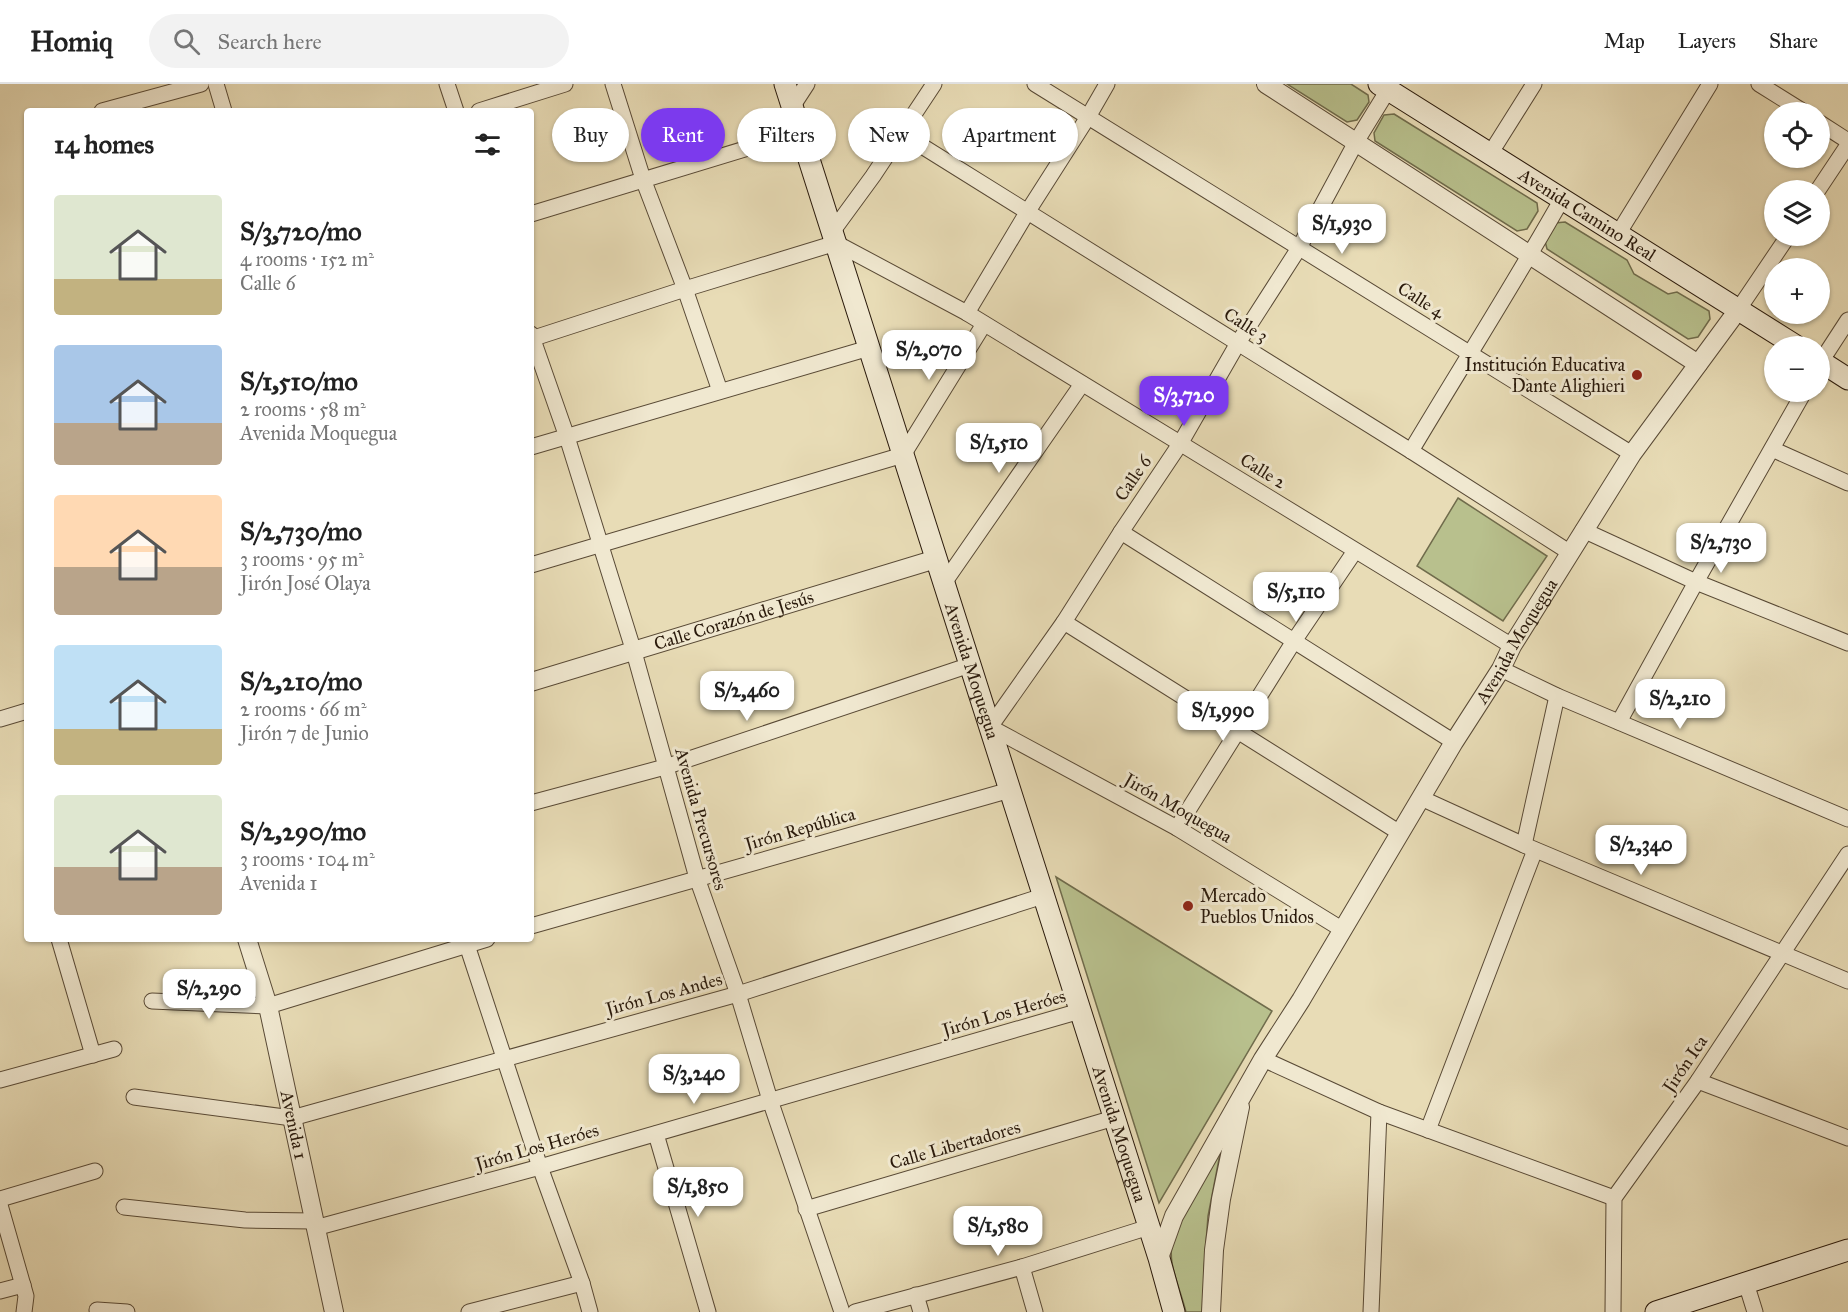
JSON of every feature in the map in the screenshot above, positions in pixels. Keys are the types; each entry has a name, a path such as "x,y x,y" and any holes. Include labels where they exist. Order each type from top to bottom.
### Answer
{"main road":[{"name":"Avenida Moquegua","path":"785,84 792,107"},
{"name":"Avenida Camino Real","path":"1384,87 1780,336"},
{"name":"Avenida Moquegua","path":"810,162 1159,1258 1174,1312"},
{"path":"1830,368 1848,379"},
{"path":"1656,1312 1848,1250"}],"street":[{"path":"113,108 201,84"},
{"path":"216,84 223,108"},
{"path":"447,84 455,108"},
{"path":"489,108 565,84"},
{"path":"613,84 642,179 685,289 720,391"},
{"path":"792,107 807,84"},
{"path":"918,108 934,84"},
{"name":"Calle 4","path":"1035,84 1632,454"},
{"path":"967,313 1107,84"},
{"path":"1266,84 1698,364"},
{"path":"1490,154 1534,84"},
{"path":"1618,234 1710,84"},
{"path":"1759,84 1788,102"},
{"name":"Calle 6","path":"990,727 1064,622 1180,444 1238,343 1299,248 1384,87"},
{"path":"1830,129 1848,141"},
{"path":"1825,180 1848,145"},
{"path":"534,213 737,151"},
{"name":"Calle 3","path":"930,151 1569,552"},
{"path":"534,336 685,289 834,238 882,162"},
{"path":"1411,451 1562,199"},
{"name":"Calle 2","path":"834,238 967,313 1512,646"},
{"name":"Avenida Moquegua","path":"1159,1258 1174,1216 1263,1059 1301,1000 1454,742 1501,669 1512,646 1569,552 1632,454 1738,310 1781,246"},
{"path":"1830,347 1848,320"},
{"path":"534,563 903,454 984,324"},
{"name":"Avenida Precursores","path":"534,343 567,437 634,652 697,878 738,994 770,1100 842,1312"},
{"path":"534,446 869,348"},
{"path":"944,583 1082,384"},
{"path":"1619,722 1798,402"},
{"path":"1772,449 1848,483"},
{"path":"1583,530 1696,582 1848,643"},
{"path":"1121,532 1454,742"},
{"path":"1177,828 1294,641 1355,551"},
{"name":"Calle Corazón de Jesús","path":"534,681 936,559"},
{"path":"1064,622 1400,833"},
{"path":"534,802 665,767 970,665"},
{"path":"1501,669 1557,696 1848,819"},
{"path":"1428,1130 1530,847 1557,696"},
{"path":"0,719 24,712"},
{"name":"Jirón Moquegua","path":"990,727 1177,828 1342,930"},
{"name":"Jirón República","path":"534,925 1010,789"},
{"path":"1421,798 1530,847 1848,981"},
{"name":"Jirón Ica","path":"1614,1198 1698,1081 1848,854"},
{"name":"Jirón Los Andes","path":"292,1118 738,994 1044,896"},
{"path":"59,942 93,1055"},
{"name":"Avenida 1","path":"248,942 268,1006 334,1312"},
{"path":"152,1001 268,1006 465,942 590,1312"},
{"name":"Jirón Los Heróes","path":"124,1207 315,1225 540,1167 1080,1011"},
{"path":"0,1080 114,1048"},
{"path":"1263,1059 1379,1112 1614,1198 1613,1312"},
{"name":"Avenida Moquegua","path":"1210,1312 1214,1250 1221,1199 1242,1098 1263,1059"},
{"path":"1698,1081 1848,1138"},
{"path":"134,1097 292,1118"},
{"path":"1371,1312 1379,1112"},
{"name":"Calle Libertadores","path":"806,1209 1114,1118"},
{"path":"656,1134 708,1312"},
{"path":"0,1199 95,1172"},
{"path":"0,1205 26,1296 24,1312"},
{"path":"855,1312 1022,1267 1149,1227"},
{"path":"1022,1267 1035,1312"},
{"path":"469,1312 582,1283"},
{"path":"1746,1283 1755,1312"},
{"path":"0,1291 23,1284"},
{"path":"916,1295 921,1312"},
{"path":"97,1310 127,1312"}],"green space":[{"path":"1287,84 1351,84 1368,95 1369,102 1357,120 1347,122"},
{"path":"1394,114 1537,203 1538,211 1527,229 1517,231 1375,141 1374,133 1384,115"},
{"path":"1565,222 1627,260 1634,274 1668,294 1677,292 1709,311 1710,319 1698,337 1688,339 1547,249 1545,241 1555,223"},
{"path":"1458,498 1547,556 1503,621 1417,566"},
{"path":"1056,877 1272,1011 1159,1203"},
{"path":"1216,1154 1220,1154 1208,1216 1204,1312 1186,1312 1172,1263 1171,1248 1178,1219 1184,1206"}],"place":[{"name":"Institución Educativa Dante Alighieri","path":"1637,375"},
{"name":"Mercado Pueblos Unidos","path":"1188,906"}]}
